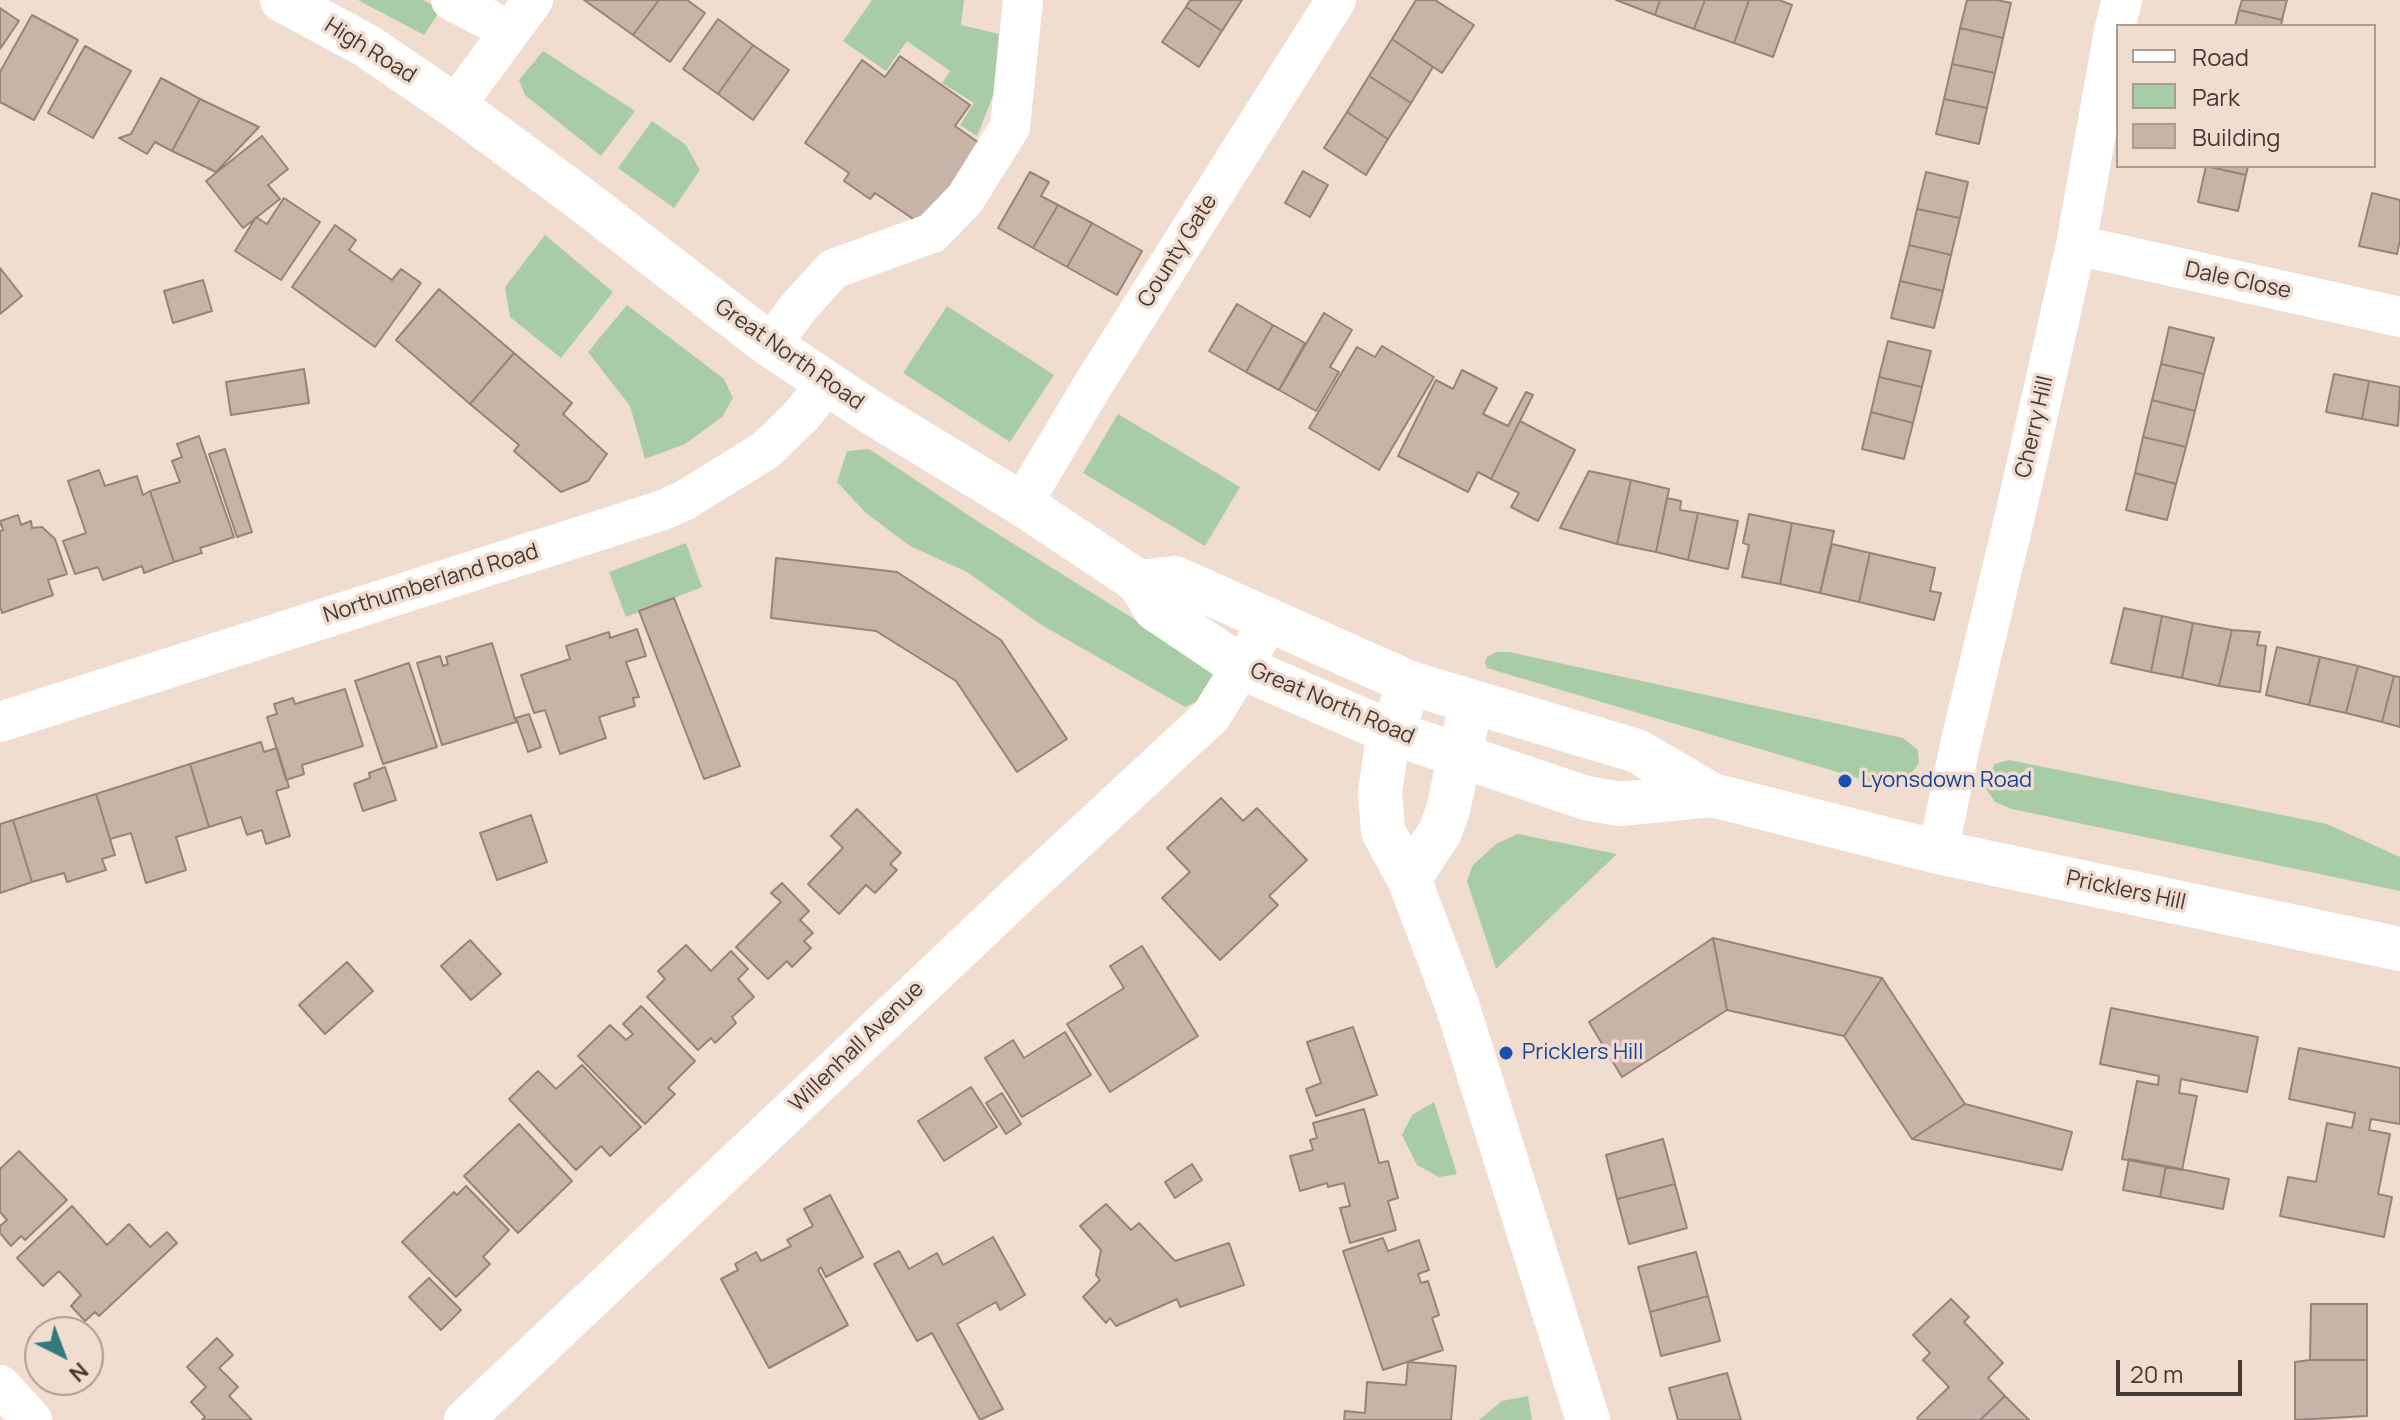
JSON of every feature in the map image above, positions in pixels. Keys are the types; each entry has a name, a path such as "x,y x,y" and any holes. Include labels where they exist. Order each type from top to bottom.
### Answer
{"main road":[{"name":"High Road","path":"282,0 367,46 455,106"},
{"name":"Great North Road","path":"455,106 770,345 1022,504 1139,582 1155,609 1243,668 1390,732 1459,754"},
{"path":"1139,582 1175,578 1410,683 1471,703 1448,810 1440,832 1409,879"},
{"path":"1410,683 1390,732 1380,792 1383,831 1409,879 1458,1008 1588,1420"},
{"name":"Pricklers Hill","path":"1471,703 1637,751 1712,795 1938,852 2400,949"},
{"name":"Pricklers Hill","path":"1459,754 1586,798 1614,803 1712,795"}],"street":[{"path":"451,0 522,15 455,106"},
{"path":"770,345 833,269 932,233 965,199 1010,127 1023,0"},
{"name":"County Gate","path":"1022,504 1091,388 1336,0"},
{"name":"Cherry Hill","path":"1938,852 2076,245 2122,0"},
{"name":"Dale Close","path":"2076,245 2400,317"},
{"name":"Northumberland Road","path":"0,722 663,510 685,500 766,450 801,416 827,383"},
{"name":"Willenhall Avenue","path":"464,1420 1211,716 1269,622"},
{"path":"0,1385 32,1420"}],"green space":[{"path":"358,0 423,0 441,9 424,35"},
{"path":"872,0 964,0 961,25 999,34 994,93 977,136 960,125 974,103 942,83 950,71 907,41 886,71 843,41"},
{"path":"543,51 635,111 601,156 525,95 519,80"},
{"path":"652,121 685,144 700,170 674,208 618,168"},
{"path":"545,235 613,292 561,358 510,317 505,287"},
{"path":"627,305 724,379 733,398 722,417 685,444 645,459 630,406 588,352"},
{"path":"947,306 1054,375 1010,442 903,373"},
{"path":"1118,414 1240,487 1205,546 1083,473"},
{"path":"869,449 977,521 1219,672 1208,696 1185,707 1040,624 967,572 910,546 866,513 837,482 847,451"},
{"path":"686,543 702,587 626,617 609,572"},
{"path":"1496,652 1509,652 1903,738 1918,750 1919,763 1907,779 1881,785 1487,668 1487,657"},
{"path":"2009,760 2327,824 2400,857 2400,891 2012,809 1995,802 1986,789 1987,778 1995,764"},
{"path":"1518,834 1617,854 1496,969 1467,881 1473,865 1496,844"},
{"path":"1434,1102 1457,1174 1439,1177 1417,1165 1402,1135 1412,1115"},
{"path":"1528,1396 1532,1420 1479,1420 1502,1401"}],"building":[{"path":"584,0 659,0 633,35"},
{"path":"659,0 687,0 705,13 670,62 633,35"},
{"path":"1190,0 1242,0 1222,31 1186,7"},
{"path":"1416,0 1435,0 1474,25 1442,73 1392,39"},
{"path":"1616,0 1660,0 1655,15"},
{"path":"1660,0 1705,0 1694,29 1655,15"},
{"path":"1705,0 1749,0 1734,43 1694,29"},
{"path":"1749,0 1779,0 1792,5 1773,57 1734,43"},
{"path":"1967,0 2011,3 2003,38 1960,28"},
{"path":"2242,0 2287,0 2282,20 2239,10"},
{"path":"1186,7 1222,31 1199,67 1162,42"},
{"path":"0,8 19,21 0,49"},
{"path":"2239,10 2282,20 2281,24 2236,24"},
{"path":"32,15 78,40 34,120 0,102 0,72"},
{"path":"718,19 753,45 718,94 683,69"},
{"path":"1960,28 2003,38 1995,73 1952,64"},
{"path":"1392,39 1433,67 1411,103 1369,76"},
{"path":"753,45 789,70 753,120 718,94"},
{"path":"85,46 131,71 93,138 48,113"},
{"path":"900,56 970,105 955,126 982,145 925,227 875,193 870,199 844,181 849,173 805,143 862,60 885,77"},
{"path":"1952,64 1995,73 1987,108 1944,99"},
{"path":"1369,76 1411,103 1388,139 1347,112"},
{"path":"161,78 200,99 172,151 155,142 147,154 119,138 131,134"},
{"path":"200,99 259,127 216,172 172,151"},
{"path":"1944,99 1987,108 1979,144 1936,134"},
{"path":"1347,112 1388,139 1366,175 1324,148"},
{"path":"262,136 288,169 268,185 280,199 243,228 206,181"},
{"path":"2206,168 2246,175 2238,211 2198,202"},
{"path":"2215,168 2248,168 2246,175"},
{"path":"1303,171 1328,185 1310,217 1285,203"},
{"path":"1030,172 1049,182 1041,196 1058,205 1033,248 998,228"},
{"path":"1926,172 1968,182 1960,218 1917,209"},
{"path":"2372,193 2400,200 2397,254 2359,246"},
{"path":"284,198 320,222 281,280 235,251 256,217 267,224"},
{"path":"1058,205 1092,223 1067,267 1033,248"},
{"path":"1917,209 1960,218 1951,255 1909,245"},
{"path":"1092,223 1142,251 1117,295 1067,267"},
{"path":"335,225 356,240 349,250 392,280 401,269 421,283 375,347 292,287"},
{"path":"1909,245 1951,255 1943,291 1900,281"},
{"path":"0,268 22,296 0,314"},
{"path":"203,280 212,311 173,323 164,291"},
{"path":"1900,281 1943,291 1934,328 1891,318"},
{"path":"439,289 514,353 470,404 396,340"},
{"path":"1237,304 1273,325 1246,372 1209,351"},
{"path":"1324,313 1352,330 1330,367 1339,372 1316,411 1279,390"},
{"path":"1273,325 1305,343 1279,390 1246,372"},
{"path":"2169,327 2214,338 2204,374 2161,364"},
{"path":"1888,341 1931,351 1922,387 1879,377"},
{"path":"1382,346 1434,377 1379,470 1309,428 1357,347 1375,357"},
{"path":"514,353 572,403 563,414 607,454 588,481 561,492 514,451 519,445 470,404"},
{"path":"2161,364 2204,374 2195,411 2152,400"},
{"path":"304,369 309,403 231,415 226,382"},
{"path":"1462,370 1497,388 1483,414 1508,426 1526,392 1533,395 1491,479 1478,472 1468,492 1398,456 1436,380 1453,389"},
{"path":"2334,374 2369,381 2362,419 2326,412"},
{"path":"1879,377 1922,387 1913,423 1871,412"},
{"path":"2369,381 2400,387 2398,426 2362,419"},
{"path":"2152,400 2195,411 2186,447 2143,437"},
{"path":"1871,412 1913,423 1904,459 1862,449"},
{"path":"1520,421 1575,450 1538,521 1511,507 1519,493 1491,479"},
{"path":"199,436 234,537 200,548 202,553 174,562 150,491 180,482 172,461 182,457 177,444"},
{"path":"2143,437 2186,447 2176,484 2135,473"},
{"path":"225,449 252,532 237,537 209,454"},
{"path":"99,470 105,486 137,476 143,495 150,491 174,562 144,573 142,566 103,580 98,567 75,574 63,541 86,533 68,481"},
{"path":"1589,471 1631,480 1617,544 1560,528"},
{"path":"2135,473 2176,484 2167,520 2126,510"},
{"path":"1631,480 1669,489 1656,552 1617,544"},
{"path":"1667,498 1681,501 1680,510 1698,513 1688,560 1656,552"},
{"path":"1698,513 1738,521 1728,569 1688,560"},
{"path":"1749,514 1792,523 1780,584 1742,577 1749,545 1743,543"},
{"path":"18,515 21,525 31,521 32,528 42,527 55,539 67,574 48,580 53,595 2,613 0,531 3,530 0,521"},
{"path":"1792,523 1834,531 1820,593 1780,584"},
{"path":"1832,544 1870,553 1859,602 1820,593"},
{"path":"1870,553 1935,568 1930,591 1941,593 1934,620 1859,602"},
{"path":"776,558 897,572 1001,640 1067,739 1017,772 956,681 876,631 771,618"},
{"path":"674,598 740,766 704,779 639,611"},
{"path":"2124,608 2162,616 2151,672 2111,663"},
{"path":"2162,616 2193,623 2182,678 2151,672"},
{"path":"2193,623 2232,630 2219,686 2182,678"},
{"path":"637,629 646,656 626,662 639,697 633,698 635,706 599,717 606,738 560,754 545,710 534,713 521,675 570,659 566,646 609,632 610,638"},
{"path":"2232,630 2260,632 2257,645 2266,646 2260,692 2219,686"},
{"path":"492,643 516,722 442,745 417,663 440,656 443,666 448,664 446,657"},
{"path":"2277,647 2320,657 2309,705 2266,695"},
{"path":"2320,657 2358,666 2346,713 2309,705"},
{"path":"409,663 437,747 383,764 355,681"},
{"path":"2358,666 2394,676 2382,722 2346,713"},
{"path":"2394,676 2400,677 2400,727 2382,722"},
{"path":"345,689 363,746 302,765 304,774 286,780 267,717 277,714 274,704 293,698 295,704"},
{"path":"529,714 541,747 528,752 516,718"},
{"path":"261,742 264,752 277,748 289,787 276,791 290,836 266,844 262,830 247,835 241,817 209,827 190,764"},
{"path":"190,764 209,827 176,837 186,870 146,883 131,833 110,839 96,794"},
{"path":"385,767 396,800 363,811 354,784 370,778 369,773"},
{"path":"96,794 115,855 102,859 106,870 67,882 64,873 32,882 13,820"},
{"path":"1221,798 1243,821 1257,808 1307,860 1269,896 1278,905 1220,960 1162,898 1190,872 1167,848"},
{"path":"857,809 901,853 890,864 897,870 875,893 866,885 839,914 808,884 843,848 831,836"},
{"path":"531,815 547,862 497,880 480,833"},
{"path":"13,820 32,882 0,893 0,824"},
{"path":"782,883 809,911 800,920 813,933 804,941 811,948 792,967 787,961 768,979 736,947 781,902 771,893"},
{"path":"1713,938 1727,1010 1622,1077 1589,1022"},
{"path":"1713,938 1882,978 1844,1036 1727,1010"},
{"path":"470,940 501,974 471,1000 441,966"},
{"path":"686,945 711,971 731,951 748,969 738,979 754,997 732,1017 736,1023 715,1043 711,1038 698,1050 647,997 665,979 658,971"},
{"path":"1142,946 1198,1036 1110,1092 1067,1024 1124,988 1110,966"},
{"path":"347,962 373,991 325,1034 299,1005"},
{"path":"1882,978 1965,1104 1912,1139 1844,1036"},
{"path":"641,1006 695,1061 668,1088 675,1094 645,1124 578,1056 610,1025 626,1040 633,1034 623,1024"},
{"path":"2111,1008 2258,1037 2247,1092 2181,1079 2179,1093 2197,1096 2182,1170 2122,1159 2137,1081 2158,1085 2159,1076 2100,1064"},
{"path":"1353,1027 1377,1095 1316,1116 1306,1089 1321,1083 1307,1042"},
{"path":"1065,1032 1091,1075 1022,1117 985,1058 1013,1040 1024,1058"},
{"path":"2299,1048 2400,1068 2400,1124 2371,1119 2369,1130 2390,1134 2378,1194 2392,1197 2384,1237 2280,1216 2288,1177 2316,1182 2327,1123 2352,1128 2355,1113 2289,1099"},
{"path":"582,1065 641,1127 610,1156 601,1146 576,1170 509,1099 538,1071 556,1089"},
{"path":"971,1087 997,1127 944,1161 918,1121"},
{"path":"1002,1093 1021,1124 1006,1134 986,1103"},
{"path":"1965,1104 2072,1132 2062,1170 1912,1139"},
{"path":"1364,1109 1379,1163 1388,1161 1398,1198 1388,1201 1396,1230 1350,1243 1340,1208 1350,1206 1344,1183 1328,1187 1327,1183 1300,1191 1290,1156 1313,1150 1310,1140 1317,1138 1313,1123"},
{"path":"519,1124 572,1181 518,1233 464,1176"},
{"path":"1663,1139 1675,1184 1617,1199 1606,1155"},
{"path":"19,1151 67,1200 25,1240 21,1236 11,1246 0,1233 0,1226 7,1220 0,1212 0,1169"},
{"path":"2129,1159 2166,1166 2160,1197 2123,1190"},
{"path":"1192,1164 1202,1180 1175,1198 1165,1182"},
{"path":"2166,1166 2229,1179 2223,1209 2160,1197"},
{"path":"1675,1184 1687,1228 1629,1244 1617,1199"},
{"path":"466,1186 509,1230 483,1257 490,1264 456,1297 402,1242 454,1192 457,1195"},
{"path":"830,1195 863,1257 826,1277 821,1267 818,1270 848,1325 769,1368 721,1279 738,1270 735,1264 756,1252 761,1261 791,1246 787,1240 813,1226 804,1209"},
{"path":"1106,1204 1131,1230 1139,1223 1175,1261 1229,1243 1244,1285 1180,1307 1177,1299 1116,1326 1110,1318 1106,1323 1083,1297 1100,1280 1096,1275 1101,1250 1080,1226"},
{"path":"72,1206 107,1245 129,1224 150,1247 167,1232 177,1243 99,1316 95,1312 91,1316 80,1316 71,1306 81,1295 59,1271 43,1286 17,1258"},
{"path":"993,1237 1025,1295 1000,1310 996,1302 957,1324 1003,1409 980,1420 932,1333 917,1341 874,1264 899,1251 909,1269 937,1253 943,1265"},
{"path":"1383,1238 1388,1251 1419,1240 1429,1270 1418,1274 1421,1283 1428,1281 1439,1315 1432,1318 1443,1350 1383,1370 1343,1251"},
{"path":"1696,1252 1708,1296 1650,1312 1638,1267"},
{"path":"429,1278 461,1310 441,1330 409,1297"},
{"path":"1708,1296 1720,1341 1661,1356 1650,1312"},
{"path":"1951,1299 1969,1317 1964,1322 2003,1363 1988,1378 2005,1396 1980,1420 1919,1420 1917,1418 1949,1387 1923,1360 1930,1353 1913,1335"},
{"path":"2311,1304 2367,1304 2367,1360 2310,1360"},
{"path":"217,1338 233,1355 219,1368 238,1387 229,1396 252,1420 202,1420 205,1417 191,1402 206,1387 187,1367"},
{"path":"2367,1360 2367,1416 2295,1420 2295,1362"},
{"path":"1408,1362 1456,1366 1451,1420 1344,1420 1345,1411 1365,1413 1367,1382 1406,1385"},
{"path":"1727,1373 1741,1420 1678,1420 1669,1388"},
{"path":"2005,1396 2029,1420 1980,1420"}],"place":[{"name":"Lyonsdown Road","path":"1845,781"},
{"name":"Pricklers Hill","path":"1506,1053"}]}
